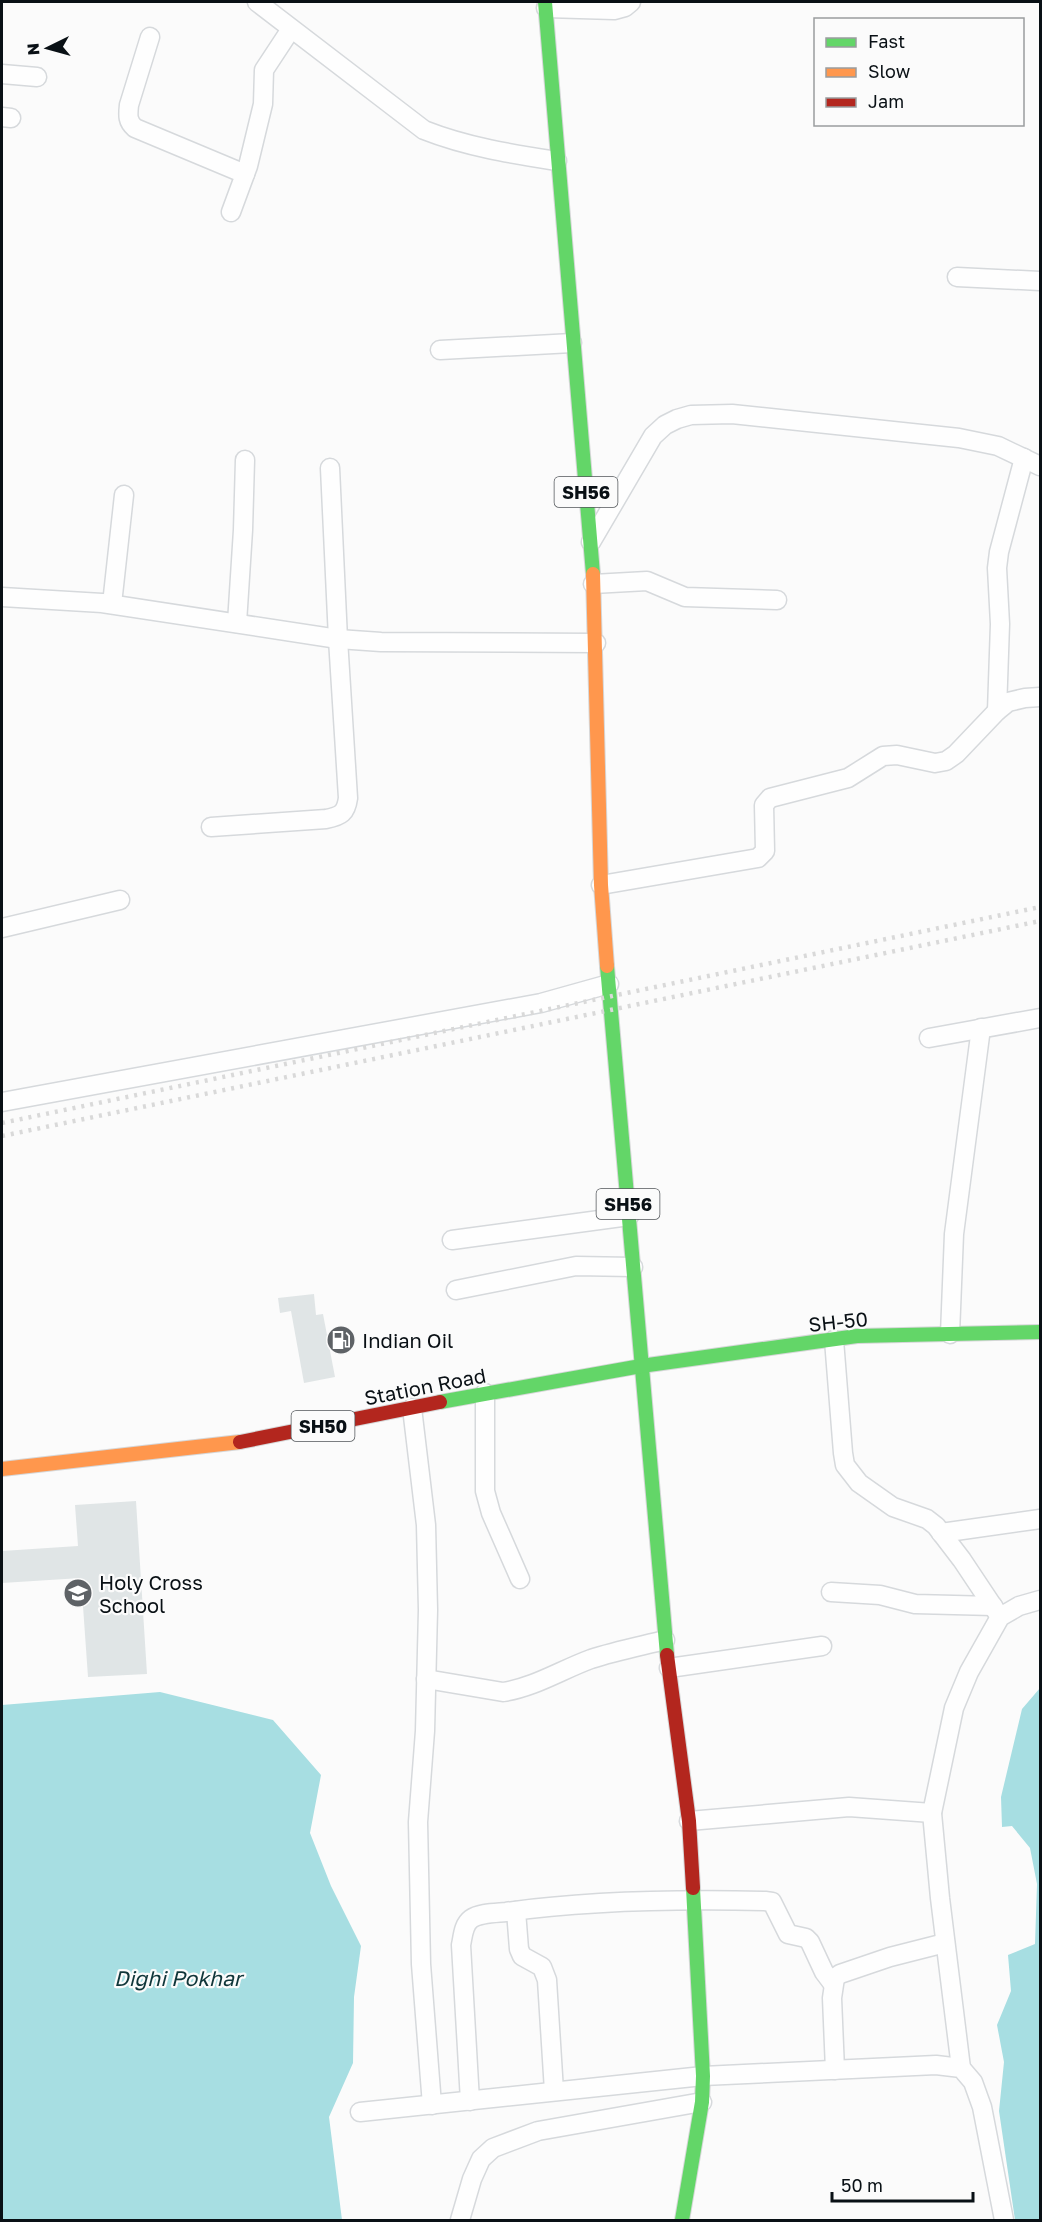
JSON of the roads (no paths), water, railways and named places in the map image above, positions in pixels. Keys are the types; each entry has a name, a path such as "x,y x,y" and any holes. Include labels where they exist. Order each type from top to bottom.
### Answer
{"main road":[{"name":"SH56","path":"546,5 572,343 591,542 596,643 601,885 641,1366"},
{"name":"SH-50","path":"641,1366 856,1336 1041,1332"},
{"name":"Station Road","path":"2,1469 257,1440 485,1393 641,1366"},
{"path":"641,1366 665,1640 689,1821 703,2076 702,2102 682,2220"}],"street":[{"path":"257,2 424,130 449,140 496,151 557,161"},
{"path":"546,5 614,10 632,2"},
{"path":"231,212 245,174 263,104 264,70 291,29"},
{"path":"150,37 129,105 130,124 245,174"},
{"path":"2,74 37,77"},
{"path":"957,277 1041,281"},
{"path":"440,350 572,343"},
{"path":"591,542 653,436 664,425 691,415 732,414 959,438 998,446 1032,462 998,560 997,588 1000,624 997,711"},
{"path":"237,623 245,460"},
{"path":"211,827 326,819 339,816 346,810 348,798 330,468"},
{"path":"112,604 124,495"},
{"path":"593,584 648,581 685,597 777,600"},
{"path":"2,597 112,604 338,639 381,642 596,643"},
{"path":"601,885 758,858 765,851 764,805 770,798 848,778 883,756 897,755 935,763 946,761 956,754 1008,702 1041,697"},
{"path":"2,928 120,900"},
{"path":"2,1102 541,1003 609,984"},
{"path":"930,1038 1041,1018"},
{"path":"950,1334 954,1234 981,1028"},
{"path":"452,1240 629,1216"},
{"path":"456,1290 576,1266 633,1267"},
{"path":"834,1340 845,1465 859,1483 893,1507 927,1519 941,1533 996,1612"},
{"path":"485,1393 485,1491 491,1513 520,1579"},
{"path":"412,1408 426,1525 428,1610 418,1822 422,1964 432,2105"},
{"path":"941,1533 1041,1519"},
{"path":"831,1592 880,1595 915,1604 996,1612 1041,1600"},
{"path":"996,1612 954,1708 932,1813 961,2068 974,2082 982,2107 1004,2220"},
{"path":"426,1679 503,1692 516,1690 592,1659 665,1640"},
{"path":"669,1668 822,1646"},
{"path":"689,1821 849,1807 932,1813"},
{"path":"470,2101 461,1945 465,1928 471,1919 545,1907 693,1899 765,1900 772,1902 788,1934 806,1938 810,1942 824,1972 833,1984"},
{"path":"516,1911 519,1949 522,1956 542,1967 547,1980 554,2091"},
{"path":"835,2070 833,1984 835,1978 840,1974 890,1958 945,1943"},
{"path":"360,2112 703,2076 936,2065 961,2068"},
{"path":"460,2220 472,2179 481,2159 493,2148 538,2131 702,2102"}],"water":[{"path":"1040,1688 1040,2220 1015,2220 999,2111 1004,2062 997,2025 1011,1991 1008,1955 1035,1944 1037,1884 1030,1848 1012,1826 1002,1827 1001,1797 1022,1709"},
{"name":"Dighi Pokhar","path":"160,1692 273,1720 321,1775 310,1833 331,1886 361,1946 354,1997 353,2063 329,2117 342,2220 2,2220 2,1705"}],"railway":[{"path":"2,1123 1040,907"},
{"path":"2,1136 1040,921"}],"place":[{"name":"Indian Oil","path":"341,1340"},
{"name":"Holy Cross School","path":"78,1593"}]}
